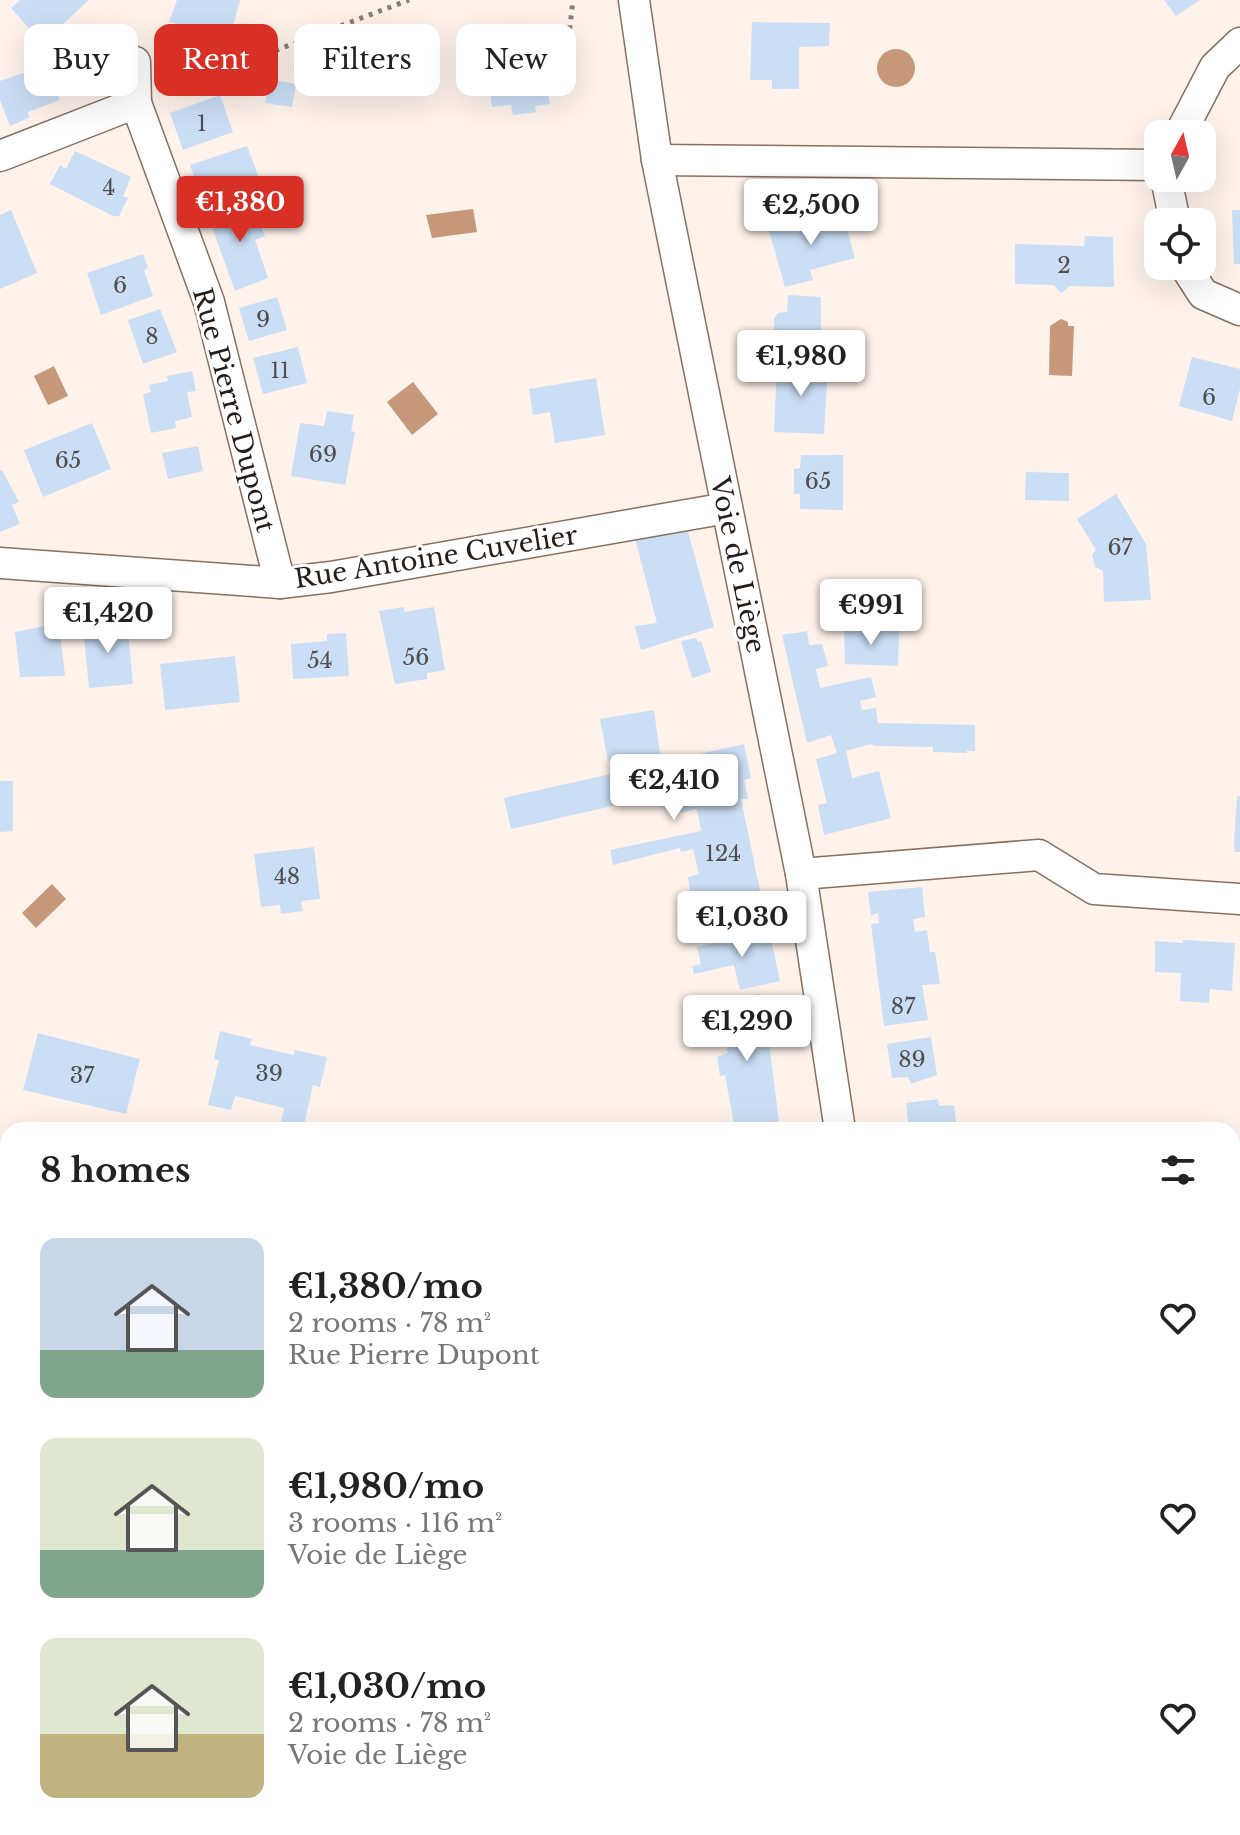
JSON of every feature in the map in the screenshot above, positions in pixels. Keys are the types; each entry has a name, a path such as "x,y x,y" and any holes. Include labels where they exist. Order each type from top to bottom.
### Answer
{"street":[{"name":"Voie de Liège","path":"634,0 657,160 801,874 839,1122"},
{"path":"1187,120 1215,67 1240,43"},
{"name":"Rue Pierre Dupont","path":"136,96 209,302 280,583"},
{"path":"0,156 136,103"},
{"path":"657,160 1144,165"},
{"path":"1194,280 1203,294 1240,310"},
{"name":"Rue Antoine Cuvelier","path":"0,563 280,583 331,577 727,508"},
{"path":"801,874 1039,855 1094,889 1240,899"}],"path":[{"path":"136,103 409,0"},
{"path":"570,24 573,0"}],"shaded area":[{"path":"896,49 910,54 915,68 910,82 896,87 882,82 877,68 882,54"},
{"path":"473,209 477,232 432,238 426,215"},
{"path":"1061,319 1068,322 1068,326 1074,326 1072,376 1049,375 1050,326"},
{"path":"54,366 68,396 48,405 34,376"},
{"path":"413,382 438,414 412,435 387,402"},
{"path":"52,884 66,899 36,928 22,913"}],"building":[{"path":"20,0 89,0 63,24 25,24 11,8"},
{"path":"177,0 240,0 233,24 169,22"},
{"path":"1164,0 1200,0 1176,16"},
{"path":"752,22 830,23 829,46 799,47 799,89 772,89 772,80 750,80"},
{"path":"24,73 24,96 59,96 60,100 28,112 29,118 10,126 0,100 0,81"},
{"path":"278,81 294,84 292,107 265,103 266,96 278,96"},
{"path":"220,96 233,132 183,150 170,113"},
{"path":"491,96 549,96 550,104 535,106 536,112 513,115 511,105 492,107"},
{"path":"247,146 259,178 201,198 190,165"},
{"path":"75,151 131,177 123,196 128,198 119,216 113,216 50,184 60,165 66,169"},
{"path":"241,204 243,207 252,204 265,236 255,240 268,278 235,291 208,216"},
{"path":"11,210 37,273 0,289 0,215"},
{"path":"1232,210 1240,210 1240,264 1234,264"},
{"path":"842,211 855,258 810,270 813,280 785,287 769,231"},
{"path":"1085,236 1113,237 1114,287 1070,286 1061,293 1054,285 1015,284 1015,244 1084,246"},
{"path":"143,254 148,268 144,270 153,296 101,315 87,273"},
{"path":"788,295 821,297 821,341 785,339 774,332 774,319 778,313 787,312"},
{"path":"277,297 287,330 249,341 239,308"},
{"path":"160,309 177,352 143,364 128,320"},
{"path":"298,347 307,383 263,394 253,358"},
{"path":"1192,357 1240,369 1240,389 1232,421 1179,406"},
{"path":"777,363 828,365 824,434 774,432"},
{"path":"192,371 196,391 187,392 192,417 175,421 176,428 151,433 143,394 151,392 149,385 168,381 167,376"},
{"path":"596,378 605,435 555,443 550,412 533,415 529,389"},
{"path":"327,411 354,415 351,431 355,432 345,485 291,476 300,423 324,426"},
{"path":"92,423 111,469 43,497 24,450"},
{"path":"198,446 203,471 168,479 162,453"},
{"path":"801,455 843,455 843,510 800,509 800,494 794,494 794,469 800,468"},
{"path":"0,471 19,502 12,505 20,524 0,532"},
{"path":"1026,472 1069,473 1069,501 1025,500"},
{"path":"1116,494 1146,544 1151,600 1104,602 1103,571 1095,567 1092,555 1096,550 1077,519"},
{"path":"687,528 714,627 641,650 635,626 657,623 635,538"},
{"path":"404,607 404,612 434,607 445,670 427,673 427,679 395,684 379,611"},
{"path":"127,621 133,684 89,688 83,626"},
{"path":"59,623 65,676 20,677 15,632"},
{"path":"844,627 899,630 898,666 845,664"},
{"path":"807,631 809,645 822,644 828,666 816,669 820,688 871,677 876,697 860,701 862,710 876,708 878,723 975,725 975,751 933,752 933,747 870,744 846,751 852,778 879,771 891,818 824,835 818,805 827,803 816,759 837,753 831,735 807,743 782,635"},
{"path":"346,633 349,676 293,679 291,644 327,641 327,634"},
{"path":"696,638 698,642 701,641 711,672 692,678 681,641"},
{"path":"235,656 240,702 165,710 160,664"},
{"path":"654,710 660,754 608,761 600,719"},
{"path":"744,744 751,778 744,780 748,799 741,799 762,900 752,902 755,919 717,928 713,912 694,916 688,877 699,874 693,849 681,852 680,848 613,865 610,850 701,831 697,809 674,814 670,793 511,829 504,798"},
{"path":"0,781 13,781 13,831 0,832"},
{"path":"1237,796 1240,796 1240,852 1235,852 1234,842"},
{"path":"314,847 320,899 301,901 303,911 281,914 280,905 261,907 254,854"},
{"path":"922,887 925,917 913,919 915,932 927,930 930,952 935,952 940,984 922,985 928,1020 884,1026 871,924 879,923 878,913 871,915 868,892"},
{"path":"769,930 780,981 740,990 734,965 694,974 692,966 701,964 697,947"},
{"path":"1183,940 1235,943 1232,991 1210,989 1209,1003 1180,1001 1181,973 1155,972 1155,941 1183,943"},
{"path":"760,994 779,1122 734,1122 725,1075 720,1076 717,1057 728,1053 724,1027 714,1030 709,1003"},
{"path":"220,1031 252,1039 250,1045 294,1055 295,1050 327,1057 320,1087 313,1085 305,1122 281,1122 284,1108 235,1096 231,1110 208,1105 219,1060 214,1059"},
{"path":"38,1033 140,1059 126,1114 23,1090"},
{"path":"931,1037 937,1075 911,1084 908,1077 892,1078 887,1044"},
{"path":"938,1099 939,1106 954,1105 956,1122 908,1122 906,1103"}]}
